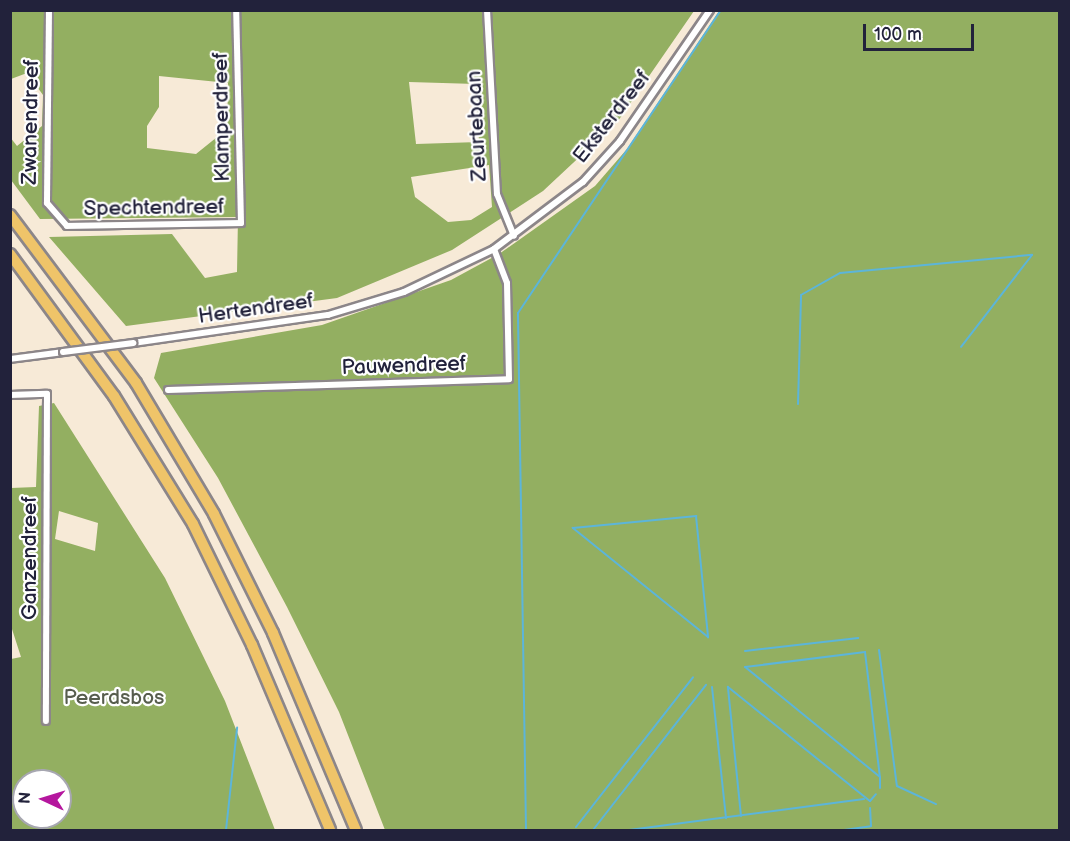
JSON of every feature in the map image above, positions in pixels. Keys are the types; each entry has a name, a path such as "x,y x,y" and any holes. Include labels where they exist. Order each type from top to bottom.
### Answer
{"highway":[{"path":"10,214 136,383 214,514 273,633 356,831"},
{"path":"10,254 114,396 193,524 252,645 330,831"}],"street":[{"name":"Zwanendreef","path":"49,10 47,203 67,226"},
{"name":"Klamperdreef","path":"236,10 241,223"},
{"name":"Zeurtebaan","path":"487,10 497,194 514,236"},
{"name":"Eksterdreef","path":"494,249 583,182 620,141 710,10"},
{"name":"Spechtendreef","path":"67,226 241,223"},
{"name":"Hertendreef","path":"10,358 328,315 404,292 494,249"},
{"name":"Pauwendreef","path":"168,390 509,379 507,283 494,249"},
{"name":"Ganzendreef","path":"10,395 47,394 46,721"}],"green space":[{"path":"11,11 694,11 618,121 543,191 452,250 337,298 126,326 49,237 172,234 205,278 237,272 238,217 40,219 11,180 10,137 17,146 42,126 43,95 27,73 11,79","holes":["159,76 228,83 227,129 196,154 147,148 147,126 159,107","409,82 476,84 479,142 416,144","489,165 492,207 471,220 448,222 415,197 411,177"]},
{"path":"719,11 1059,11 1059,830 385,830 339,712 287,607 218,478 154,378 161,353 322,325 451,280 499,254 595,186 627,149"},
{"name":"Peerdsbos","path":"54,403 165,578 225,701 275,830 11,830 11,659 21,657 11,626 11,488 36,487 39,406","holes":["59,511 98,523 95,551 55,539"]}],"waterway":[{"path":"526,830 518,313 721,10"},
{"path":"798,404 801,295 840,273 1032,255 961,347"},
{"path":"696,516 708,637 573,528 696,516"},
{"path":"745,651 858,638"},
{"path":"879,650 897,786 936,804"},
{"path":"880,777 745,667 865,652 880,777 880,788"},
{"path":"576,827 693,677"},
{"path":"593,830 706,685"},
{"path":"712,687 726,818"},
{"path":"741,816 728,687 870,801 876,794"},
{"path":"226,830 237,728"},
{"path":"629,830 864,799"},
{"path":"844,830 871,826 870,808"}]}
